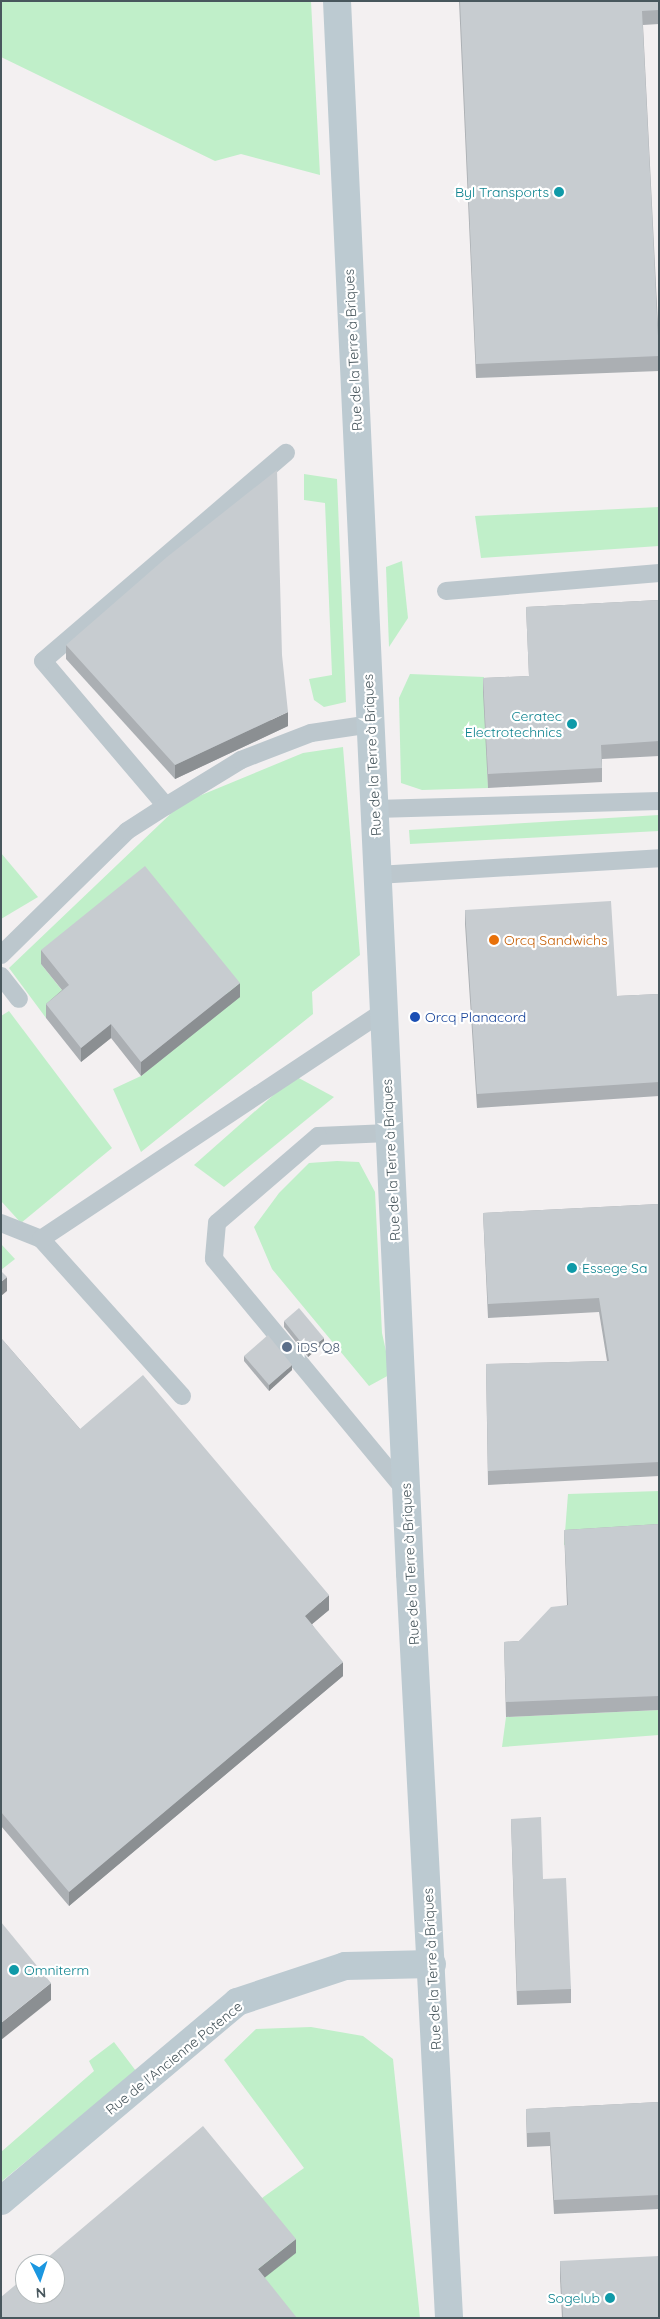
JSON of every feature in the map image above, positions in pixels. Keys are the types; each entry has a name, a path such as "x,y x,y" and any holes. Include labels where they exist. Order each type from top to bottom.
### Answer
{"main road":[{"name":"Rue de la Terre à Briques","path":"337,1 406,1492 449,2318"},
{"name":"Rue de l'Ancienne Potence","path":"1,2201 237,2002 345,1966 432,1964"}],"lane":[{"path":"166,806 43,661 286,453"},
{"path":"446,591 659,573"},
{"path":"1,955 127,831 166,806 241,760 311,733 370,724"},
{"path":"374,810 659,801"},
{"path":"378,875 659,858"},
{"path":"1,976 19,999"},
{"path":"41,1240 384,1011"},
{"path":"389,1133 318,1136 217,1223 214,1259 406,1492"},
{"path":"1,1224 41,1240 182,1396"}],"green space":[{"path":"1,1 311,1 320,175 241,154 215,161 1,57"},
{"path":"304,474 337,479 346,702 324,707 314,700 309,679 332,675 325,503 304,500"},
{"path":"659,507 659,546 481,558 475,516"},
{"path":"402,561 408,618 389,647 386,567"},
{"path":"410,674 484,677 488,788 422,790 401,783 399,698"},
{"path":"343,747 360,955 312,992 313,1014 141,1152 113,1089 141,1076 239,996 41,964 69,999 46,1018 9,968 182,803 303,753"},
{"path":"659,815 659,831 410,844 409,830"},
{"path":"1,853 38,897 1,919"},
{"path":"9,1011 112,1148 21,1223 1,1201 1,1016"},
{"path":"295,1076 334,1097 224,1187 194,1165"},
{"path":"359,1162 375,1192 382,1333 391,1374 369,1386 272,1269 254,1227 279,1193 309,1163"},
{"path":"1,1244 15,1259 1,1270"},
{"path":"659,1491 659,1538 564,1545 568,1494"},
{"path":"659,1710 659,1735 502,1747 506,1717"},
{"path":"311,2027 363,2036 393,2059 420,2318 286,2318 258,2283 255,2203 304,2168 224,2060 256,2029"},
{"path":"114,2042 136,2071 1,2182 1,2152 94,2071 89,2061"}],"building":[{"name":"Byl Transports","path":"460,1 659,1 659,10 642,11 659,356 476,364"},
{"path":"277,470 282,655 288,712 175,765 66,645 167,557"},
{"name":"Ceratec Electrotechnics","path":"659,600 659,741 601,745 602,768 488,774 483,678 529,676 526,607"},
{"path":"145,866 240,983 141,1062 111,1024 81,1048 46,1004 69,985 41,950"},
{"path":"611,901 617,996 659,994 659,1082 477,1094 465,910"},
{"path":"659,1204 659,1462 488,1471 486,1364 609,1361 599,1298 488,1304 483,1213"},
{"path":"1,1271 7,1277 1,1282"},
{"path":"299,1308 324,1338 308,1351 284,1321"},
{"path":"268,1335 292,1365 269,1385 244,1356"},
{"path":"1,1338 80,1429 143,1375 329,1595 305,1616 343,1662 69,1892 1,1812"},
{"path":"659,1524 659,1696 506,1702 504,1642 519,1641 551,1607 568,1605 564,1530"},
{"path":"541,1817 543,1879 566,1878 571,1989 517,1991 511,1819"},
{"name":"Omniterm","path":"1,1922 51,1983 1,2023"},
{"path":"659,2102 659,2195 554,2200 550,2132 527,2133 526,2109"},
{"path":"203,2126 296,2239 258,2269 297,2318 1,2318 1,2297 15,2285 15,2304 65,2304 65,2254 52,2254"},
{"name":"Sogelub","path":"659,2256 659,2318 563,2318 560,2261"}],"place":[{"name":"Byl Transports","path":"559,192"},
{"name":"Ceratec Electrotechnics","path":"572,724"},
{"name":"Orcq Sandwichs","path":"494,940"},
{"name":"Orcq Planacord","path":"415,1017"},
{"name":"Essege Sa","path":"572,1268"},
{"name":"iDS Q8","path":"287,1347"},
{"name":"Omniterm","path":"14,1970"},
{"name":"Sogelub","path":"610,2298"}]}
